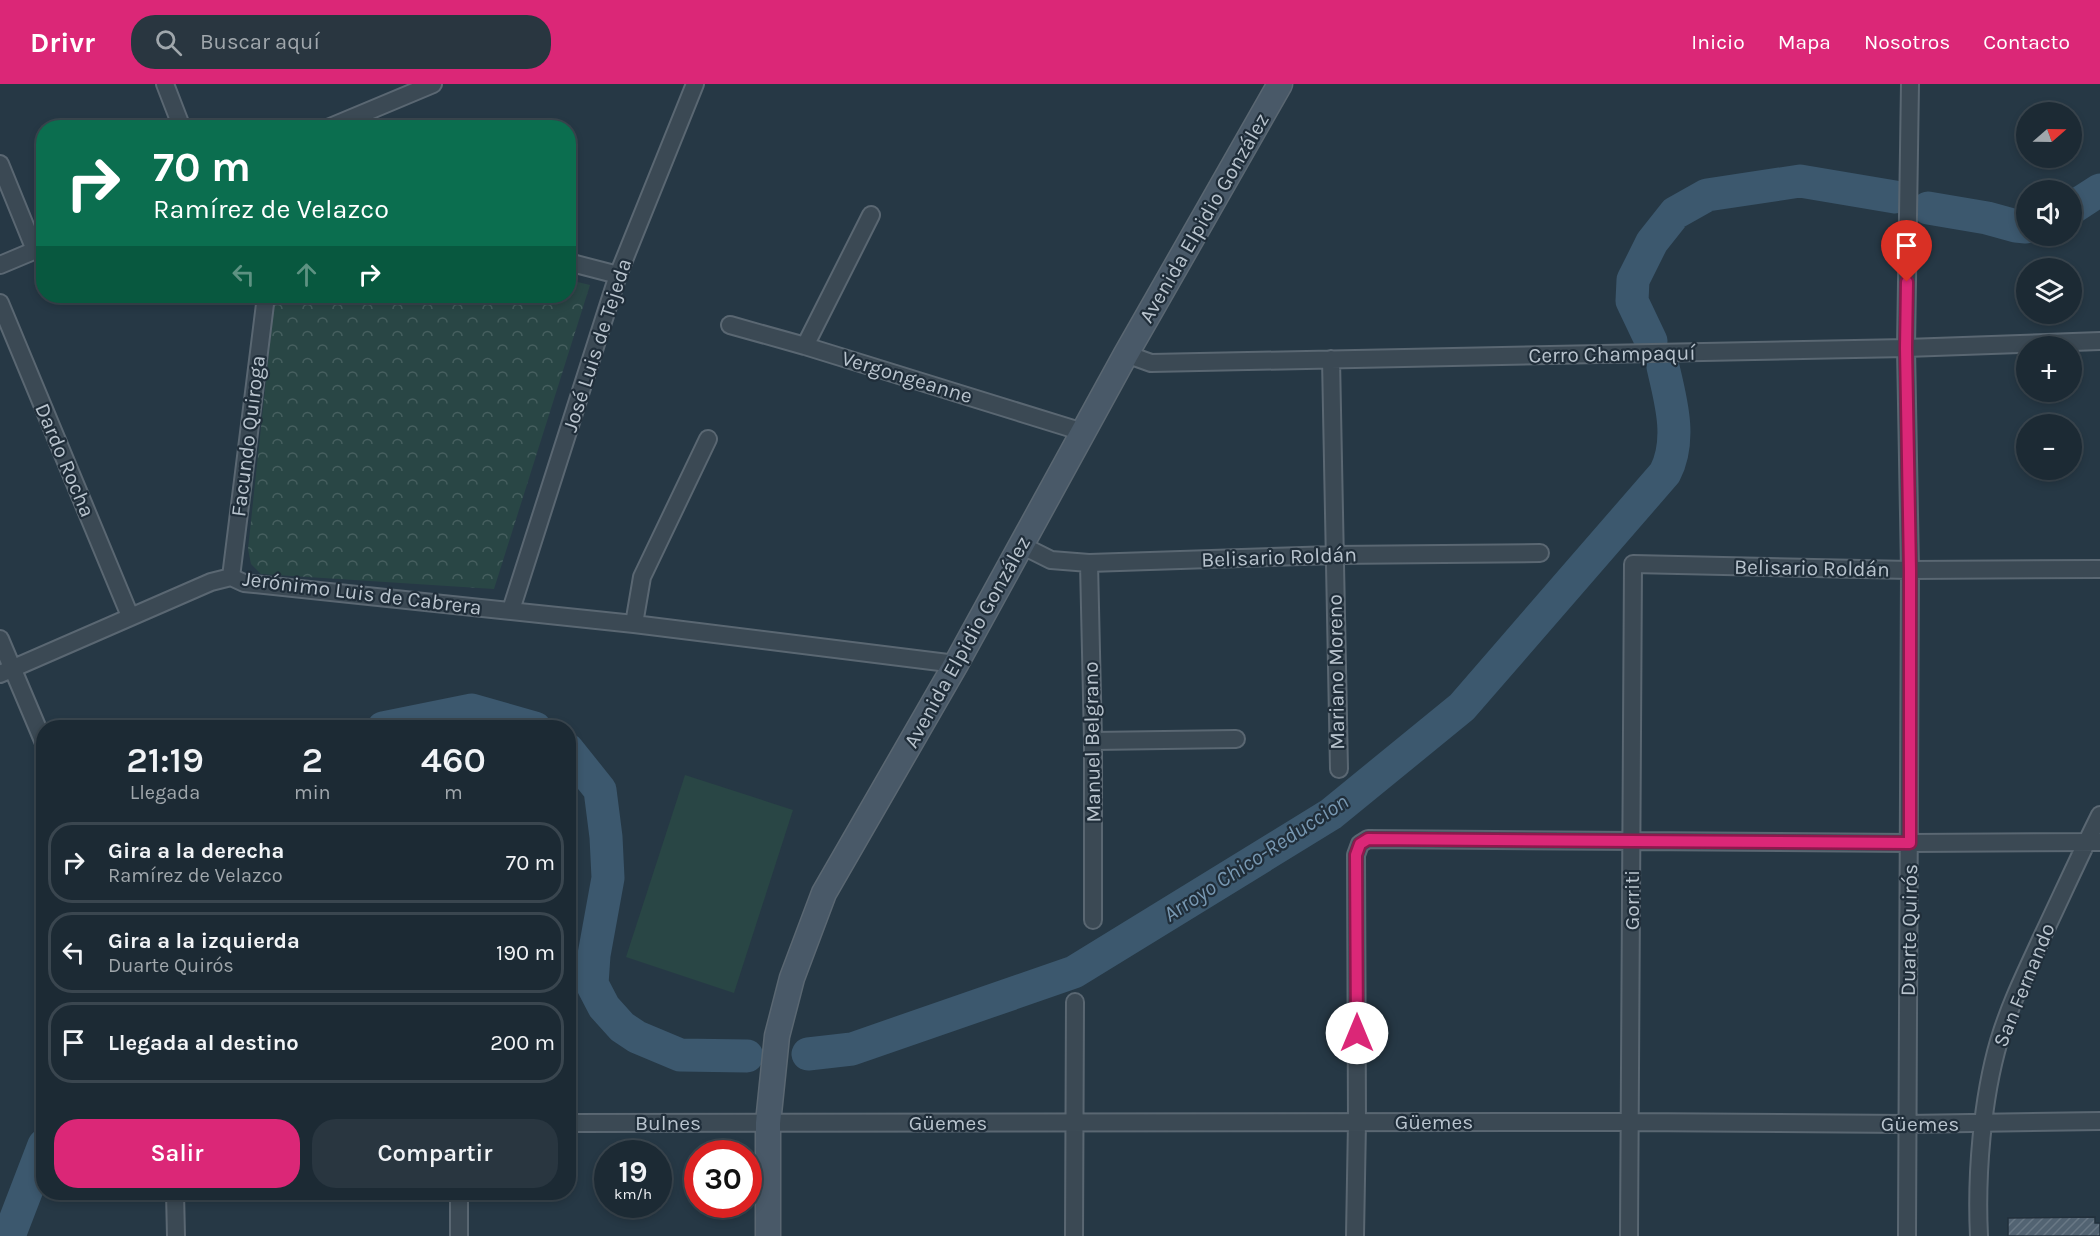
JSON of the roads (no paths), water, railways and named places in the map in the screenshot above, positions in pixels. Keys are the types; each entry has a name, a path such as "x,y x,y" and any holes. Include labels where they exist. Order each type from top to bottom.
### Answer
{"main road":[{"name":"Avenida Elpidio González","path":"768,1236 768,1123 777,1036 792,978 820,904 956,664 1126,354 1280,84"}],"street":[{"path":"165,84 179,120"},
{"path":"347,120 434,84"},
{"name":"José Luis de Tejeda","path":"511,610 618,275 695,84"},
{"name":"Duarte Quirós","path":"1907,1236 1910,570 1906,348 1910,84"},
{"path":"0,164 36,242"},
{"path":"805,346 871,214"},
{"path":"0,265 36,249"},
{"path":"576,264 618,275"},
{"name":"Dardo Rocha","path":"0,303 130,616"},
{"name":"Facundo Quiroga","path":"231,577 265,303"},
{"name":"Vergongeanne","path":"730,325 1083,432"},
{"name":"Cerro Champaquí","path":"1126,354 1152,363 1906,348 2100,341"},
{"name":"Mariano Moreno","path":"1331,359 1339,769"},
{"path":"634,624 642,577 708,439"},
{"name":"Belisario Roldán","path":"1021,545 1051,560 1089,563 1334,555 1540,553"},
{"name":"Manuel Belgrano","path":"1089,563 1093,741 1093,921"},
{"name":"Belisario Roldán","path":"1633,564 1910,570 2100,569"},
{"name":"Gorriti","path":"1629,1236 1633,564"},
{"name":"Jerónimo Luis de Cabrera","path":"6,671 211,582 231,577 244,583 511,610 956,664"},
{"path":"0,639 6,671 36,728"},
{"path":"1093,741 1236,738"},
{"name":"San Fernando","path":"1979,1236 1984,1124 1989,1084 1999,1041 2014,998 2093,842 2100,815"},
{"path":"1355,1236 1356,855 1360,844 1368,839 2093,842"},
{"path":"1074,1236 1076,1002"},
{"name":"Güemes","path":"768,1123 1630,1122 1907,1125 2100,1121"},
{"name":"Bulnes","path":"576,1123 768,1123"},
{"path":"175,1200 176,1236"},
{"path":"459,1200 459,1236"}],"waterway":[{"name":"Arroyo Chico-Reduccion","path":"1651,341 1632,301 1633,280 1652,242 1675,213 1707,195 1800,181 1895,197"},
{"path":"2082,202 2100,190"},
{"path":"1928,208 1987,218 2016,226"},
{"name":"Arroyo Chico-Reduccion","path":"808,1054 852,1049 1074,972 1331,814 1462,707 1665,473 1670,460 1674,434 1672,407 1663,367"},
{"name":"Arroyo Chico-Reduccion","path":"423,720 472,710 507,720"},
{"name":"Arroyo Chico-Reduccion","path":"576,760 600,790 606,837 608,878 594,955 592,984 604,1007 622,1027 637,1037 680,1055 747,1056"},
{"name":"Arroyo Chico-Reduccion","path":"9,1236 36,1166"}]}
